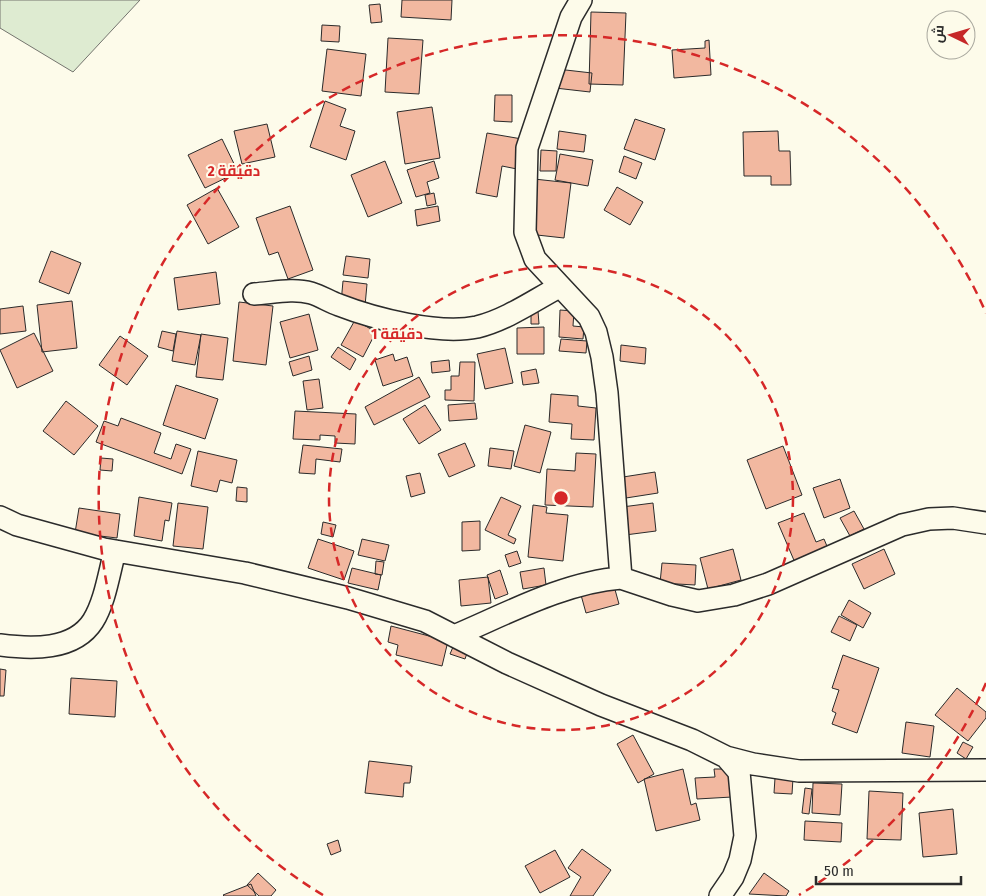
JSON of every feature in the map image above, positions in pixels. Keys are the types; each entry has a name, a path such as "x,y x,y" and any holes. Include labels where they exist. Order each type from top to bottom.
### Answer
{"street":[{"path":"581,0 571,17 527,148 525,232 535,259 559,287 589,317 596,332 602,357 621,578"},
{"path":"254,294 297,291 312,293 352,310 423,328 446,329 475,328 496,322 559,287"},
{"path":"0,517 17,525 115,551 246,573 348,598 425,621 507,663 593,701 692,740 726,757 753,764 799,771 986,770"},
{"path":"454,636 577,586 600,580 621,578 672,595 698,601 734,595 768,584 902,526 929,519 953,518 986,523"},
{"path":"0,645 33,648 62,643 81,634 93,621 115,551"},
{"path":"720,896 733,877 740,860 745,836 739,772 726,757"}],"green space":[{"path":"0,0 140,0 73,72 0,28"}],"building":[{"path":"402,0 452,0 451,20 401,17"},
{"path":"380,4 382,22 371,23 369,5"},
{"path":"591,12 626,13 623,85 589,84"},
{"path":"322,25 340,26 339,42 321,41"},
{"path":"388,38 423,40 419,94 385,92"},
{"path":"709,40 711,75 674,78 672,50 705,48 705,41"},
{"path":"327,49 366,54 361,96 322,91"},
{"path":"557,69 592,73 590,92 555,88"},
{"path":"495,95 512,95 512,122 494,121"},
{"path":"325,101 346,109 340,126 355,131 346,160 310,147"},
{"path":"432,107 440,158 405,164 397,112"},
{"path":"635,119 665,129 655,160 624,149"},
{"path":"267,124 275,157 242,164 234,131"},
{"path":"559,131 586,135 584,152 557,149"},
{"path":"778,131 779,151 790,151 791,185 771,185 771,176 744,176 743,132"},
{"path":"487,133 522,139 517,169 502,166 497,197 476,193"},
{"path":"222,139 238,172 205,188 188,155"},
{"path":"541,150 557,151 556,171 540,171"},
{"path":"560,154 593,160 588,186 555,180"},
{"path":"624,156 642,163 636,179 619,172"},
{"path":"385,161 402,203 368,217 351,175"},
{"path":"434,161 439,178 427,182 430,193 416,197 407,170"},
{"path":"534,179 571,183 564,238 528,234"},
{"path":"617,187 643,202 630,225 604,210"},
{"path":"217,188 239,227 208,244 187,205"},
{"path":"434,193 436,204 427,206 425,195"},
{"path":"290,206 313,270 288,279 278,252 269,255 256,218"},
{"path":"438,206 440,221 417,226 415,210"},
{"path":"51,251 81,263 69,294 39,282"},
{"path":"346,256 370,259 368,278 343,275"},
{"path":"216,272 220,304 178,310 174,278"},
{"path":"343,281 367,284 365,306 341,303"},
{"path":"72,301 77,348 42,352 37,305"},
{"path":"239,302 273,306 266,365 233,361"},
{"path":"23,306 26,331 0,334 0,309"},
{"path":"560,310 574,311 573,326 584,327 583,339 559,337"},
{"path":"531,311 538,311 539,324 531,324"},
{"path":"309,314 318,350 290,358 280,322"},
{"path":"355,320 376,332 363,357 341,345"},
{"path":"544,327 544,354 517,354 517,328"},
{"path":"162,331 176,334 173,351 158,347"},
{"path":"177,331 201,335 195,365 172,361"},
{"path":"34,333 53,371 17,388 0,350"},
{"path":"201,334 228,338 223,380 196,377"},
{"path":"120,336 148,356 127,385 99,365"},
{"path":"561,339 587,341 586,353 559,351"},
{"path":"621,345 646,348 645,364 620,361"},
{"path":"338,347 356,359 350,370 331,357"},
{"path":"505,348 513,383 485,389 477,354"},
{"path":"393,354 395,361 407,357 413,376 383,386 375,360"},
{"path":"309,356 312,370 293,376 289,362"},
{"path":"449,360 450,371 432,373 431,362"},
{"path":"460,362 475,362 474,401 445,400 445,390 451,390 451,376 459,376"},
{"path":"536,369 539,383 523,385 521,372"},
{"path":"419,377 430,397 374,425 365,407"},
{"path":"319,379 323,408 307,410 303,381"},
{"path":"176,385 218,399 205,439 163,425"},
{"path":"551,394 578,396 578,406 596,408 594,440 571,439 572,424 549,422"},
{"path":"66,401 98,426 74,455 43,431"},
{"path":"475,403 477,419 449,421 448,405"},
{"path":"425,405 441,430 419,444 403,419"},
{"path":"295,411 356,414 355,444 335,443 335,436 320,435 320,440 293,439"},
{"path":"121,418 161,433 154,453 171,459 176,444 191,449 182,474 96,442 104,421 118,426"},
{"path":"525,425 551,432 540,473 514,466"},
{"path":"465,443 475,466 449,477 438,454"},
{"path":"303,445 342,449 340,462 316,459 315,474 299,473"},
{"path":"783,446 802,495 766,509 747,460"},
{"path":"490,448 514,451 511,469 488,466"},
{"path":"198,451 237,460 232,483 220,480 217,492 191,486"},
{"path":"576,453 596,454 593,507 545,505 547,469 575,471"},
{"path":"101,458 113,459 112,471 100,470"},
{"path":"655,472 658,493 626,498 623,477"},
{"path":"420,473 425,493 411,497 406,476"},
{"path":"840,479 850,508 824,518 813,488"},
{"path":"237,487 247,488 247,502 236,501"},
{"path":"139,497 172,503 169,521 165,520 162,541 134,536"},
{"path":"501,497 521,506 508,535 516,539 514,544 485,530"},
{"path":"178,503 208,507 203,549 173,546"},
{"path":"653,503 656,531 625,535 622,507"},
{"path":"533,505 547,507 546,513 568,515 563,561 528,557"},
{"path":"79,508 120,514 117,538 75,533"},
{"path":"854,511 864,529 850,536 840,518"},
{"path":"804,513 816,542 824,539 829,551 796,565 778,523"},
{"path":"480,521 480,550 462,551 462,522"},
{"path":"323,522 336,525 333,537 321,534"},
{"path":"318,539 354,551 344,580 308,568"},
{"path":"362,539 389,545 385,561 358,555"},
{"path":"733,549 741,580 708,589 700,558"},
{"path":"884,549 895,574 864,589 852,564"},
{"path":"517,551 521,563 509,567 505,555"},
{"path":"376,561 384,562 382,575 375,574"},
{"path":"662,563 696,565 695,585 660,583"},
{"path":"352,568 381,575 378,590 348,583"},
{"path":"544,568 546,585 523,589 520,572"},
{"path":"500,570 508,594 495,599 487,575"},
{"path":"488,577 491,603 461,606 459,580"},
{"path":"614,586 619,604 586,613 581,595"},
{"path":"849,600 871,613 863,628 841,615"},
{"path":"839,616 857,625 850,641 831,632"},
{"path":"391,626 448,641 442,666 396,655 398,645 388,642"},
{"path":"456,640 470,645 465,659 450,654"},
{"path":"843,655 879,668 857,733 832,724 836,713 832,711 839,690 832,688"},
{"path":"0,669 6,670 4,696 0,696"},
{"path":"71,678 117,681 115,717 69,714"},
{"path":"957,688 986,712 986,718 968,741 935,715"},
{"path":"906,722 934,726 930,757 902,753"},
{"path":"633,735 654,774 638,783 617,744"},
{"path":"963,742 973,747 966,759 957,753"},
{"path":"369,761 412,766 410,783 404,783 403,797 365,793"},
{"path":"683,769 691,805 696,803 700,820 656,831 644,779"},
{"path":"714,769 731,769 732,797 697,799 695,778 715,777"},
{"path":"775,778 793,778 792,794 774,793"},
{"path":"813,783 842,784 840,815 812,813"},
{"path":"805,788 812,789 809,814 802,813"},
{"path":"869,791 903,793 901,840 867,839"},
{"path":"953,809 957,854 923,857 919,813"},
{"path":"805,821 842,823 841,842 804,840"},
{"path":"338,840 341,851 331,855 327,844"},
{"path":"582,849 611,870 593,896 570,896 581,877 568,868"},
{"path":"555,850 570,877 540,893 525,866"},
{"path":"258,873 276,890 271,896 259,896 247,885"},
{"path":"764,873 789,891 786,896 749,894"},
{"path":"251,884 256,896 223,895"}]}
